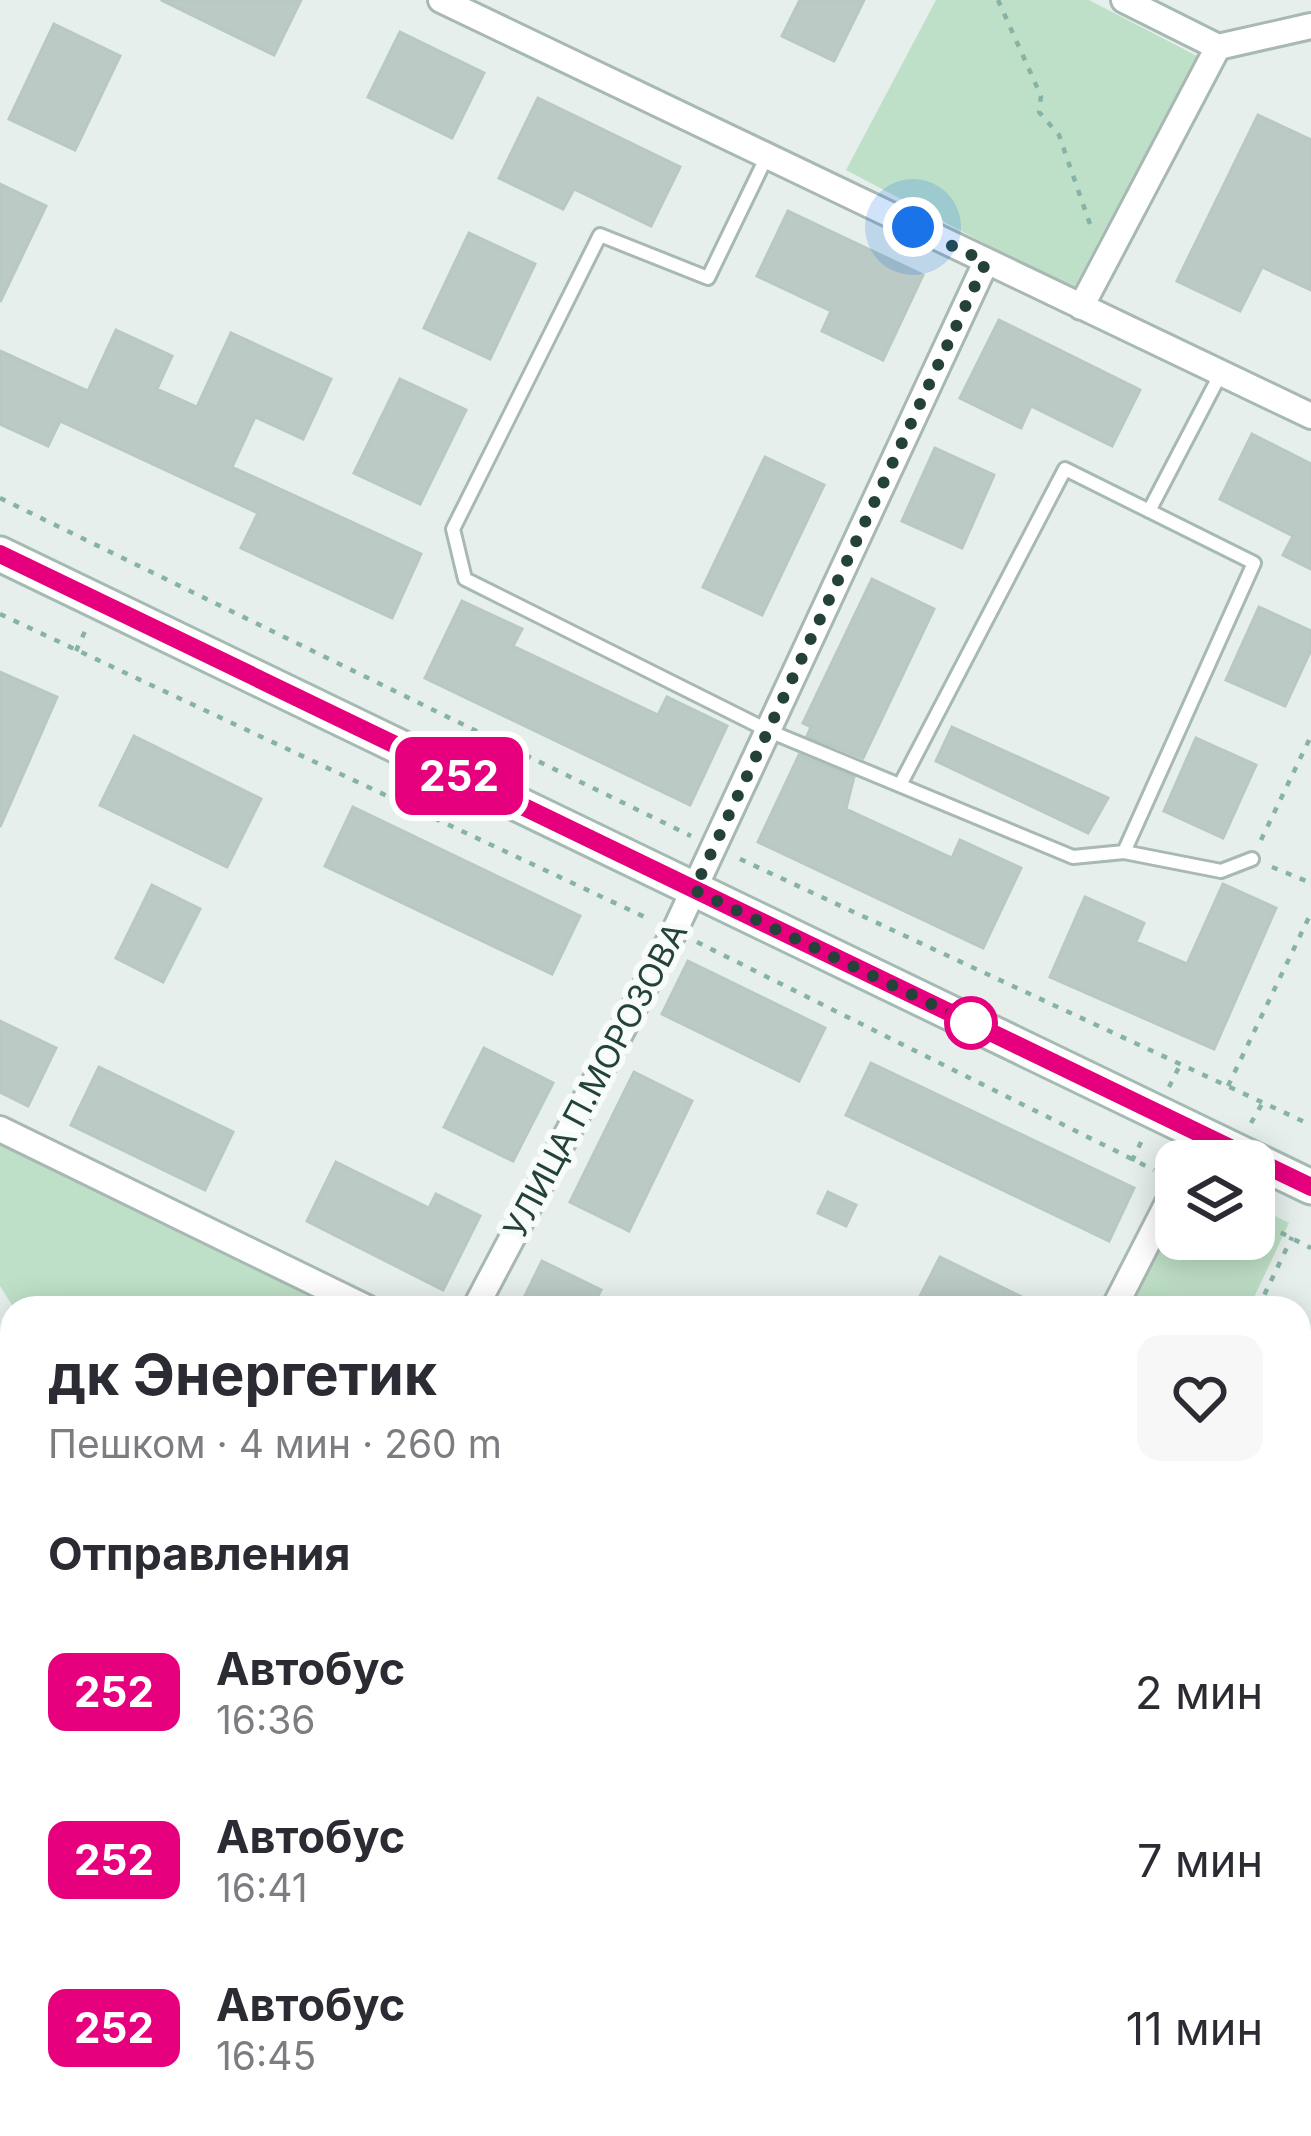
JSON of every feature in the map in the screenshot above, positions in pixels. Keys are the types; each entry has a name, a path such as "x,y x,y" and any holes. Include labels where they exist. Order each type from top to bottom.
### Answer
{"main road":[{"path":"0,554 694,890 1180,1140"},
{"path":"1275,1175 1311,1187"}],"street":[{"path":"441,0 1311,416"},
{"path":"1124,0 1218,46 1311,26"},
{"path":"1081,307 1218,46"},
{"name":"УЛИЦА П.МОРОЗОВА","path":"481,1296 675,930 986,262"},
{"path":"0,1129 342,1296"},
{"path":"1119,1296 1155,1213"}],"lane":[{"path":"767,156 708,278 600,235 453,529 465,579 769,731 1073,857 1124,852 1221,871 1252,859"},
{"path":"1149,511 1221,372"},
{"path":"900,785 1066,469 1255,563 1124,852"}],"path":[{"path":"998,0 1041,96 1039,112 1059,135 1103,264"},
{"path":"0,498 714,847 1311,1125"},
{"path":"0,614 675,930 1155,1173"},
{"path":"1311,736 1252,859 1311,883"},
{"path":"1228,1086 1311,913"},
{"path":"1275,1230 1311,1248"},
{"path":"1264,1296 1292,1238"}],"green space":[{"path":"936,0 1089,0 1197,56 1073,290 846,170"},
{"path":"0,1138 318,1296 6,1296 0,1286"},
{"path":"1275,1216 1289,1223 1275,1253"},
{"path":"1155,1226 1155,1260 1272,1260 1255,1296 1121,1296"}],"building":[{"path":"161,0 301,0 274,55"},
{"path":"800,0 864,0 834,61 782,36"},
{"path":"54,24 120,56 75,150 9,119"},
{"path":"400,32 484,73 452,138 368,97"},
{"path":"538,98 680,167 651,226 574,189 563,209 499,178"},
{"path":"1258,115 1311,140 1311,290 1262,267 1240,311 1177,281"},
{"path":"0,184 46,206 0,302"},
{"path":"788,211 923,275 883,360 822,331 831,311 757,276"},
{"path":"469,233 535,264 490,359 424,328"},
{"path":"999,320 1140,390 1112,446 1031,406 1021,428 960,398"},
{"path":"116,330 172,356 157,389 197,407 231,333 331,379 303,439 255,417 232,467 421,554 392,618 241,548 258,513 60,421 48,446 0,424 0,351 88,391"},
{"path":"400,379 466,410 420,504 354,473"},
{"path":"1252,434 1311,464 1311,569 1283,555 1293,536 1220,499"},
{"path":"935,448 994,475 962,548 902,521"},
{"path":"765,457 824,485 762,615 703,587"},
{"path":"872,579 934,609 863,758 807,736 811,727 803,723"},
{"path":"462,601 522,629 513,646 658,715 667,697 727,726 690,805 425,678"},
{"path":"1259,607 1311,631 1311,650 1285,706 1226,680"},
{"path":"0,672 57,697 0,827"},
{"path":"952,727 1108,798 1088,833 936,761"},
{"path":"134,736 261,799 227,867 100,805"},
{"path":"1196,738 1256,765 1223,838 1164,811"},
{"path":"799,755 854,777 846,809 952,858 960,840 1021,868 983,948 758,842"},
{"path":"353,807 580,916 552,974 325,866"},
{"path":"1223,884 1276,908 1214,1049 1050,977 1085,897 1144,923 1136,942 1187,964"},
{"path":"152,885 200,909 163,982 116,958"},
{"path":"688,961 825,1028 799,1081 662,1014"},
{"path":"0,1021 56,1048 28,1106 0,1092"},
{"path":"484,1048 553,1083 513,1161 444,1127"},
{"path":"871,1063 1134,1188 1109,1241 846,1115"},
{"path":"99,1067 233,1132 205,1190 71,1125"},
{"path":"634,1072 692,1101 629,1231 570,1202"},
{"path":"336,1162 429,1208 436,1194 480,1216 443,1290 307,1221"},
{"path":"828,1192 856,1205 846,1226 818,1213"},
{"path":"940,1257 1020,1296 920,1296"},
{"path":"542,1261 601,1290 598,1296 525,1296"}],"bus line":[{"name":"252","path":"0,554 1311,1187"}],"route":[{"path":"913,227 986,262 694,890 975,1025 971,1023"}]}
